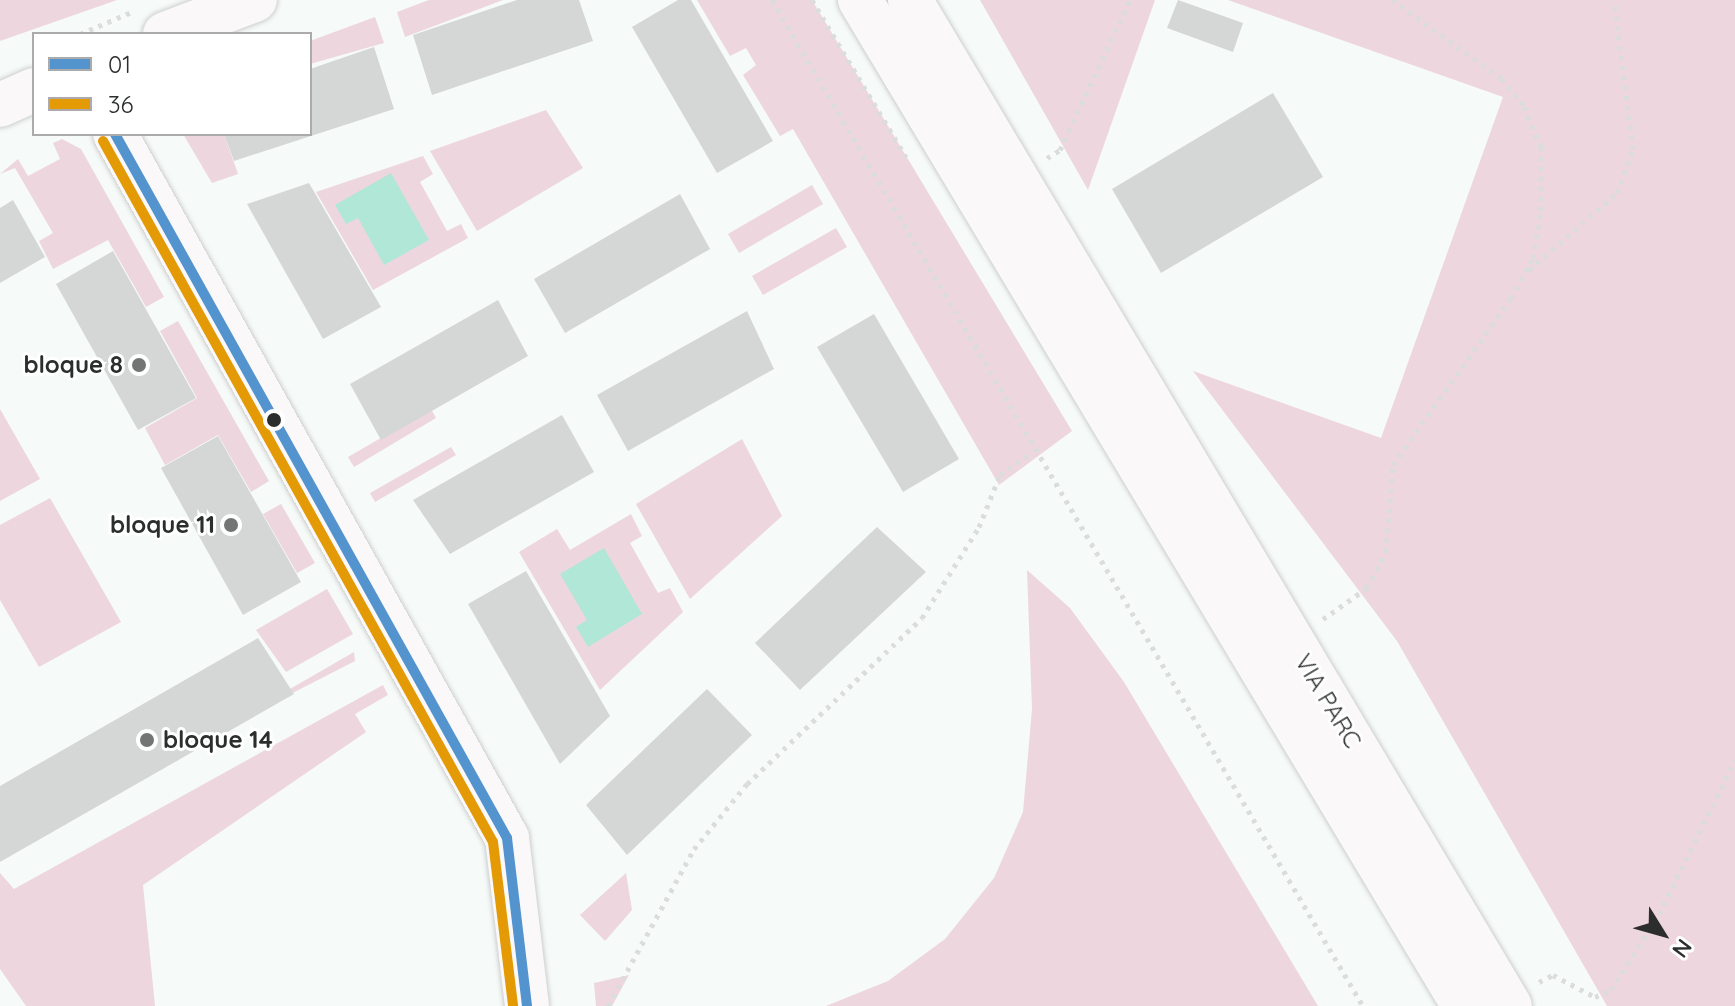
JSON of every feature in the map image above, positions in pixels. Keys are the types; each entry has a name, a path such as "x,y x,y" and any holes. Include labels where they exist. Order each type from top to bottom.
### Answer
{"main road":[{"path":"157,20 255,0"},
{"path":"860,0 1130,410"},
{"path":"910,0 1130,410"},
{"path":"0,105 32,91"},
{"path":"116,136 507,838 527,1006"},
{"name":"VIA PARC","path":"1130,410 1524,995"},
{"name":"VIA PARC","path":"1130,410 1464,1006"}],"path":[{"path":"772,0 1044,474 1363,1006"},
{"path":"1046,159 1060,150 1130,0"},
{"path":"1393,0 1501,78 1523,105 1541,147 1541,211 1525,274"},
{"path":"1321,620 1367,588 1386,552 1393,465 1525,274 1617,193 1633,149 1614,0"},
{"path":"91,32 157,20"},
{"path":"608,1006 694,849 747,784 922,618 945,588 1000,475 1032,453"},
{"path":"1524,995 1553,975 1595,997 1611,990 1666,902 1735,760"}],"shaded area":[{"path":"0,0 117,0 0,41"},
{"path":"429,0 503,0 405,37 397,12"},
{"path":"697,0 812,0 1072,431 999,485 793,129 780,136 743,75 756,65 746,48 730,56"},
{"path":"980,0 1155,0 1088,190"},
{"path":"1228,0 1735,0 1735,1006 1607,1006 1397,641 1193,371 1381,438 1503,97"},
{"path":"375,17 384,43 312,63 312,40"},
{"path":"546,110 583,168 477,231 430,151"},
{"path":"184,136 225,136 238,174 212,183"},
{"path":"62,139 81,149 164,297 146,307 108,240 53,269 39,241 53,233 15,168 0,174 18,159 28,176 60,159 53,143"},
{"path":"423,156 433,174 420,182 447,231 461,224 468,238 373,290 316,192"},
{"path":"391,173 429,240 384,265 358,218 346,224 335,205"},
{"path":"812,185 823,204 739,253 728,234"},
{"path":"836,228 847,247 763,295 752,276"},
{"path":"178,321 269,481 251,492 218,435 165,465 145,428 197,398 160,331"},
{"path":"0,409 40,479 0,501"},
{"path":"431,409 436,418 354,467 348,457"},
{"path":"742,439 782,516 690,599 636,504"},
{"path":"451,447 456,455 375,502 370,493"},
{"path":"50,498 121,622 39,667 0,600 0,525"},
{"path":"281,504 315,563 297,573 263,514"},
{"path":"631,514 642,536 630,543 658,593 670,588 683,612 600,690 519,552 557,529 570,550"},
{"path":"604,548 642,614 588,647 576,627 587,620 560,574"},
{"path":"1027,570 1070,608 1124,682 1318,1006 826,1006 888,981 945,939 994,878 1023,812 1032,709"},
{"path":"327,589 353,634 286,672 256,630"},
{"path":"354,652 355,661 205,738"},
{"path":"383,685 388,695 355,714 366,732 143,885 155,1006 26,1006 0,969 0,873 14,889"},
{"path":"626,873 632,910 605,941 580,915"},
{"path":"629,975 612,1006 596,1006 594,983"}],"building":[{"path":"517,0 579,0 593,41 432,95 413,35"},
{"path":"678,0 691,0 773,141 717,173 632,27"},
{"path":"1178,0 1243,23 1233,52 1167,28"},
{"path":"374,47 394,109 312,136 312,68"},
{"path":"1273,93 1323,177 1161,273 1112,189"},
{"path":"225,136 311,136 234,161"},
{"path":"309,183 381,307 323,339 247,204"},
{"path":"680,194 710,249 565,333 534,279"},
{"path":"13,200 45,257 0,283 0,208"},
{"name":"bloque 8","path":"113,251 196,398 138,430 56,284"},
{"path":"498,300 528,356 381,440 350,384"},
{"path":"747,311 774,369 628,451 597,395"},
{"path":"874,314 959,459 903,492 817,347"},
{"path":"562,415 594,472 450,554 413,500"},
{"name":"bloque 11","path":"218,436 301,582 243,615 161,468"},
{"path":"877,527 926,572 800,690 755,643"},
{"path":"526,571 610,716 560,764 468,604"},
{"name":"bloque 14","path":"258,638 294,694 0,862 0,786"},
{"path":"707,689 752,735 627,855 586,805"}],"transit line":[{"name":"01","path":"116,136 507,838 527,1006"},
{"name":"36","path":"103,141 493,842 513,1006"}],"place":[{"name":"bloque 8","path":"139,365"},
{"name":"bloque 11","path":"231,525"},
{"name":"bloque 14","path":"147,740"}]}
